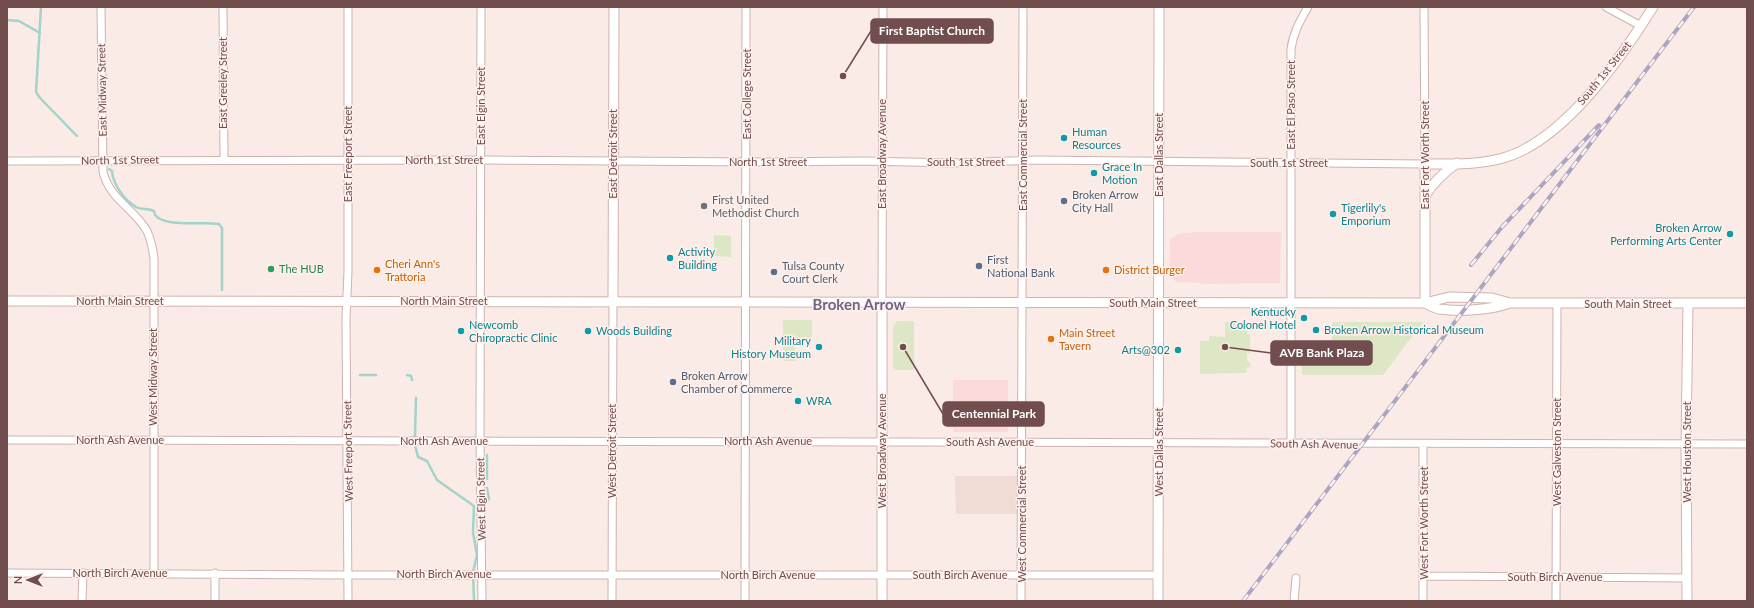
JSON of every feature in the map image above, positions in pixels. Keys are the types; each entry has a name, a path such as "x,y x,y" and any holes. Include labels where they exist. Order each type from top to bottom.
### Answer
{"main road":[{"name":"East Detroit Street","path":"613,301 614,7"},
{"name":"East Dallas Street","path":"1159,7 1159,303"},
{"name":"South 1st Street","path":"1425,164 1457,163 1503,158 1524,150 1545,136 1569,115 1606,73 1652,7"},
{"path":"1425,198 1432,185 1438,178 1457,163"},
{"name":"East Fort Worth Street","path":"1425,164 1425,303"},
{"name":"South Main Street","path":"882,302 1425,303 1449,297 1492,298 1510,303 1557,304 1747,303"},
{"name":"North Main Street","path":"7,300 882,302"},
{"name":"West Broadway Avenue","path":"882,302 882,601"},
{"name":"West Dallas Street","path":"1158,601 1159,303"},
{"name":"West Houston Street","path":"1687,601 1686,444 1688,304"}],"street":[{"name":"East Midway Street","path":"101,7 103,172 108,187 142,224 151,242 154,259 154,301"},
{"name":"East Greeley Street","path":"223,7 224,159"},
{"name":"East Freeport Street","path":"347,301 348,7"},
{"name":"East Elgin Street","path":"481,7 481,301"},
{"name":"East College Street","path":"745,601 747,162 746,7"},
{"name":"East Broadway Avenue","path":"882,302 883,7"},
{"name":"East Commercial Street","path":"1022,303 1023,7"},
{"name":"East El Paso Street","path":"1291,443 1291,49 1293,36 1308,7"},
{"name":"East Fort Worth Street","path":"1424,7 1425,164"},
{"path":"1606,7 1640,26"},
{"name":"North 1st Street","path":"7,161 224,159 882,162"},
{"name":"South 1st Street","path":"882,162 952,163 1022,161 1159,161 1425,164"},
{"name":"West Midway Street","path":"154,301 154,573"},
{"name":"West Freeport Street","path":"347,301 348,601"},
{"name":"West Elgin Street","path":"481,301 480,574 482,601"},
{"name":"West Detroit Street","path":"612,601 613,301"},
{"name":"West Commercial Street","path":"1021,601 1022,303"},
{"name":"West Galveston Street","path":"1556,601 1557,304"},
{"name":"North Ash Avenue","path":"7,440 882,442"},
{"name":"South Ash Avenue","path":"882,442 1747,444"},
{"name":"West Fort Worth Street","path":"1423,444 1423,601"},
{"name":"North Birch Avenue","path":"7,573 215,573 348,575 882,574"},
{"path":"82,601 83,573"},
{"path":"215,573 215,601"},
{"name":"South Birch Avenue","path":"882,574 1158,575"},
{"name":"South Birch Avenue","path":"1424,576 1687,578"},
{"path":"1294,601 1296,578"}],"shaded area":[{"path":"1197,232 1281,232 1280,283 1206,284 1176,282 1170,275 1170,240 1178,234"},
{"path":"953,380 1008,380 1008,432 953,432"},
{"path":"955,476 1017,476 1017,514 956,514"}],"green space":[{"path":"714,235 731,236 731,257 714,256"},
{"path":"783,320 812,320 812,342 794,342 796,361 783,361"},
{"path":"897,321 914,321 914,370 895,370 893,367 893,327"},
{"path":"1225,322 1247,322 1247,334 1250,334 1250,353 1247,353 1247,361 1250,362 1250,367 1247,368 1246,373 1200,374 1200,341 1209,341 1209,336 1225,337"},
{"path":"1332,322 1423,322 1383,375 1302,375 1302,351 1332,350"}],"waterway":[{"path":"41,7 36,92 77,136"},
{"path":"7,20 19,21 40,33"},
{"path":"109,169 112,171 114,181 120,191 127,200 136,207 154,211 155,215 160,219 176,223 219,224 222,228 222,290"},
{"path":"360,375 376,375"},
{"path":"407,375 411,376 412,380"},
{"path":"415,436 416,398"},
{"path":"415,445 418,457 427,461 437,480 474,506 473,532 477,555 473,572 474,601"},
{"path":"487,455 487,479"},
{"path":"486,503 489,499 487,488"}],"railway":[{"path":"1243,601 1694,7"},
{"path":"1471,265 1502,227 1599,125"}],"place":[{"name":"First Baptist Church","path":"843,76"},
{"name":"Human Resources","path":"1064,138"},
{"name":"Grace In Motion","path":"1094,173"},
{"name":"Broken Arrow City Hall","path":"1064,201"},
{"name":"First United Methodist Church","path":"704,206"},
{"name":"Tigerlily's Emporium","path":"1333,214"},
{"name":"Broken Arrow Performing Arts Center","path":"1730,234"},
{"name":"Activity Building","path":"670,258"},
{"name":"First National Bank","path":"979,266"},
{"name":"The HUB","path":"271,269"},
{"name":"Cheri Ann's Trattoria","path":"377,270"},
{"name":"District Burger","path":"1106,270"},
{"name":"Tulsa County Court Clerk","path":"774,272"},
{"name":"Kentucky Colonel Hotel","path":"1304,318"},
{"name":"Broken Arrow Historical Museum","path":"1316,330"},
{"name":"Newcomb Chiropractic Clinic","path":"461,331"},
{"name":"Woods Building","path":"588,331"},
{"name":"Main Street Tavern","path":"1051,339"},
{"name":"Military History Museum","path":"819,347"},
{"name":"Centennial Park","path":"903,347"},
{"name":"AVB Bank Plaza","path":"1225,347"},
{"name":"Arts@302","path":"1178,350"},
{"name":"Broken Arrow Chamber of Commerce","path":"673,382"},
{"name":"WRA","path":"798,401"}],"district":[{"name":"Broken Arrow","path":"859,305"}]}
